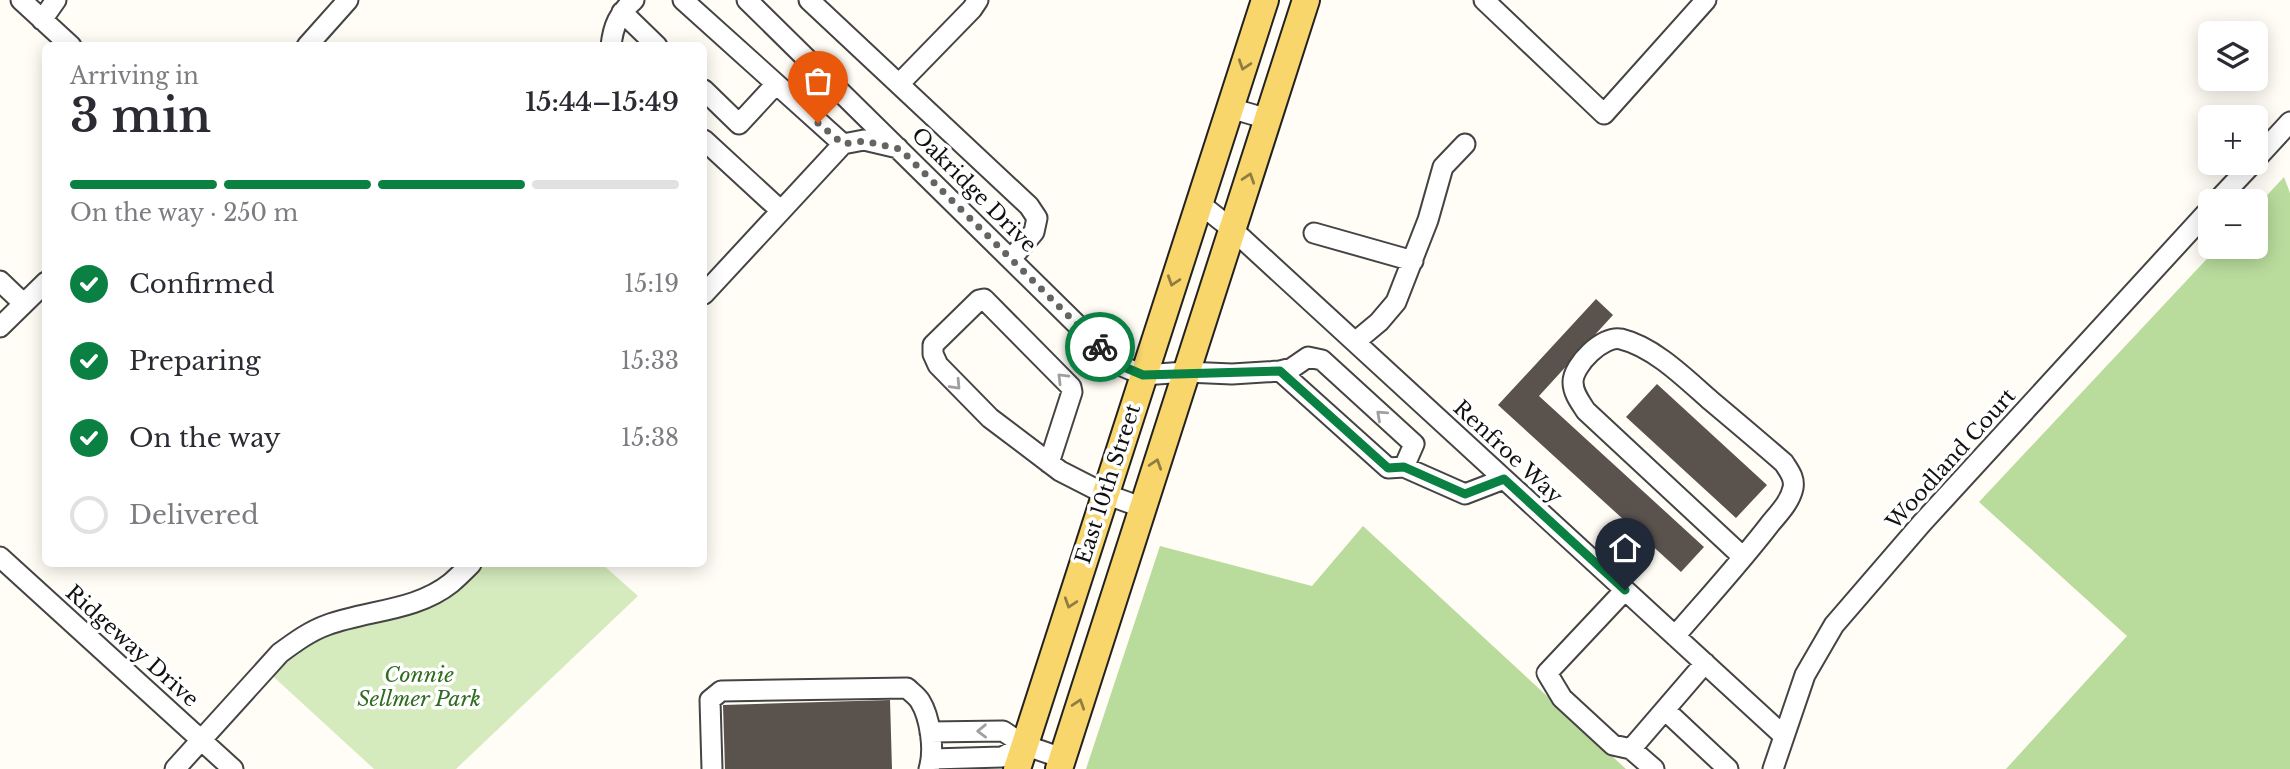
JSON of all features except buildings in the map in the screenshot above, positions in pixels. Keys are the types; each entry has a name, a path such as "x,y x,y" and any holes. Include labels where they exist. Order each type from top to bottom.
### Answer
{"main road":[{"name":"East 10th Street","path":"1021,757 1265,0"},
{"name":"East 10th Street","path":"1060,763 1306,0"}],"street":[{"path":"21,0 66,42"},
{"path":"41,20 56,0"},
{"path":"311,42 348,0"},
{"path":"683,0 843,144"},
{"name":"Oakridge Drive","path":"747,0 1117,364 1143,375 1232,374 1280,371 1292,368 1308,357 1322,360 1413,444 1404,467"},
{"path":"809,0 1029,206 1037,218 1034,232 1011,259"},
{"path":"899,84 978,0"},
{"path":"1484,0 1604,114 1706,0"},
{"path":"611,42 613,29 628,6 654,42"},
{"path":"707,93 739,124 776,84"},
{"path":"1230,108 1268,119"},
{"path":"2268,146 2290,122"},
{"path":"707,292 843,144 864,141 900,149"},
{"path":"707,143 780,210"},
{"path":"1355,342 1379,322 1396,302 1428,220 1443,167 1465,144"},
{"path":"2228,189 2241,175"},
{"name":"Renfroe Way","path":"1199,203 1233,230 1784,736"},
{"name":"Woodland Court","path":"1773,769 1805,675 1834,625 1922,523 2198,222"},
{"path":"1314,233 1413,261"},
{"path":"0,281 23,303"},
{"path":"0,327 42,286"},
{"path":"1049,463 1072,392 1071,387 984,299 979,300 933,345 937,365 983,412 1049,463 1104,494 1141,507"},
{"path":"1675,636 1743,557 1789,500 1793,486 1792,476 1784,463 1667,363 1618,338 1598,345 1574,373 1576,397 1586,411 1743,557"},
{"path":"1280,371 1388,468 1404,467 1465,494 1504,479"},
{"name":"Ridgeway Drive","path":"0,557 233,769"},
{"path":"175,769 280,653 301,638 327,625 403,607 451,584 468,567"},
{"path":"1625,590 1547,673 1562,698 1613,745 1631,749 1654,769"},
{"path":"1631,749 1705,663"},
{"path":"712,769 710,700 721,691 908,688 920,700 930,732 931,764 1002,757 1060,763"},
{"path":"1665,710 1728,769"},
{"path":"930,732 1003,730 1021,757"}],"green space":[{"path":"2284,177 2290,193 2290,769 2006,769 2127,636 1979,502 2207,259 2268,259 2268,194"},
{"path":"1363,526 1626,769 1086,769 1160,546 1312,586"},
{"name":"Connie Sellmer Park","path":"464,567 605,567 638,596 456,769 374,769 265,669 327,625 403,606"}],"way so far":[{"path":"818,123 843,144 864,141 900,149 1100,347"}],"route":[{"path":"1100,347 1117,364 1143,375 1280,371 1388,468 1404,467 1465,494 1504,479 1625,590"}]}
